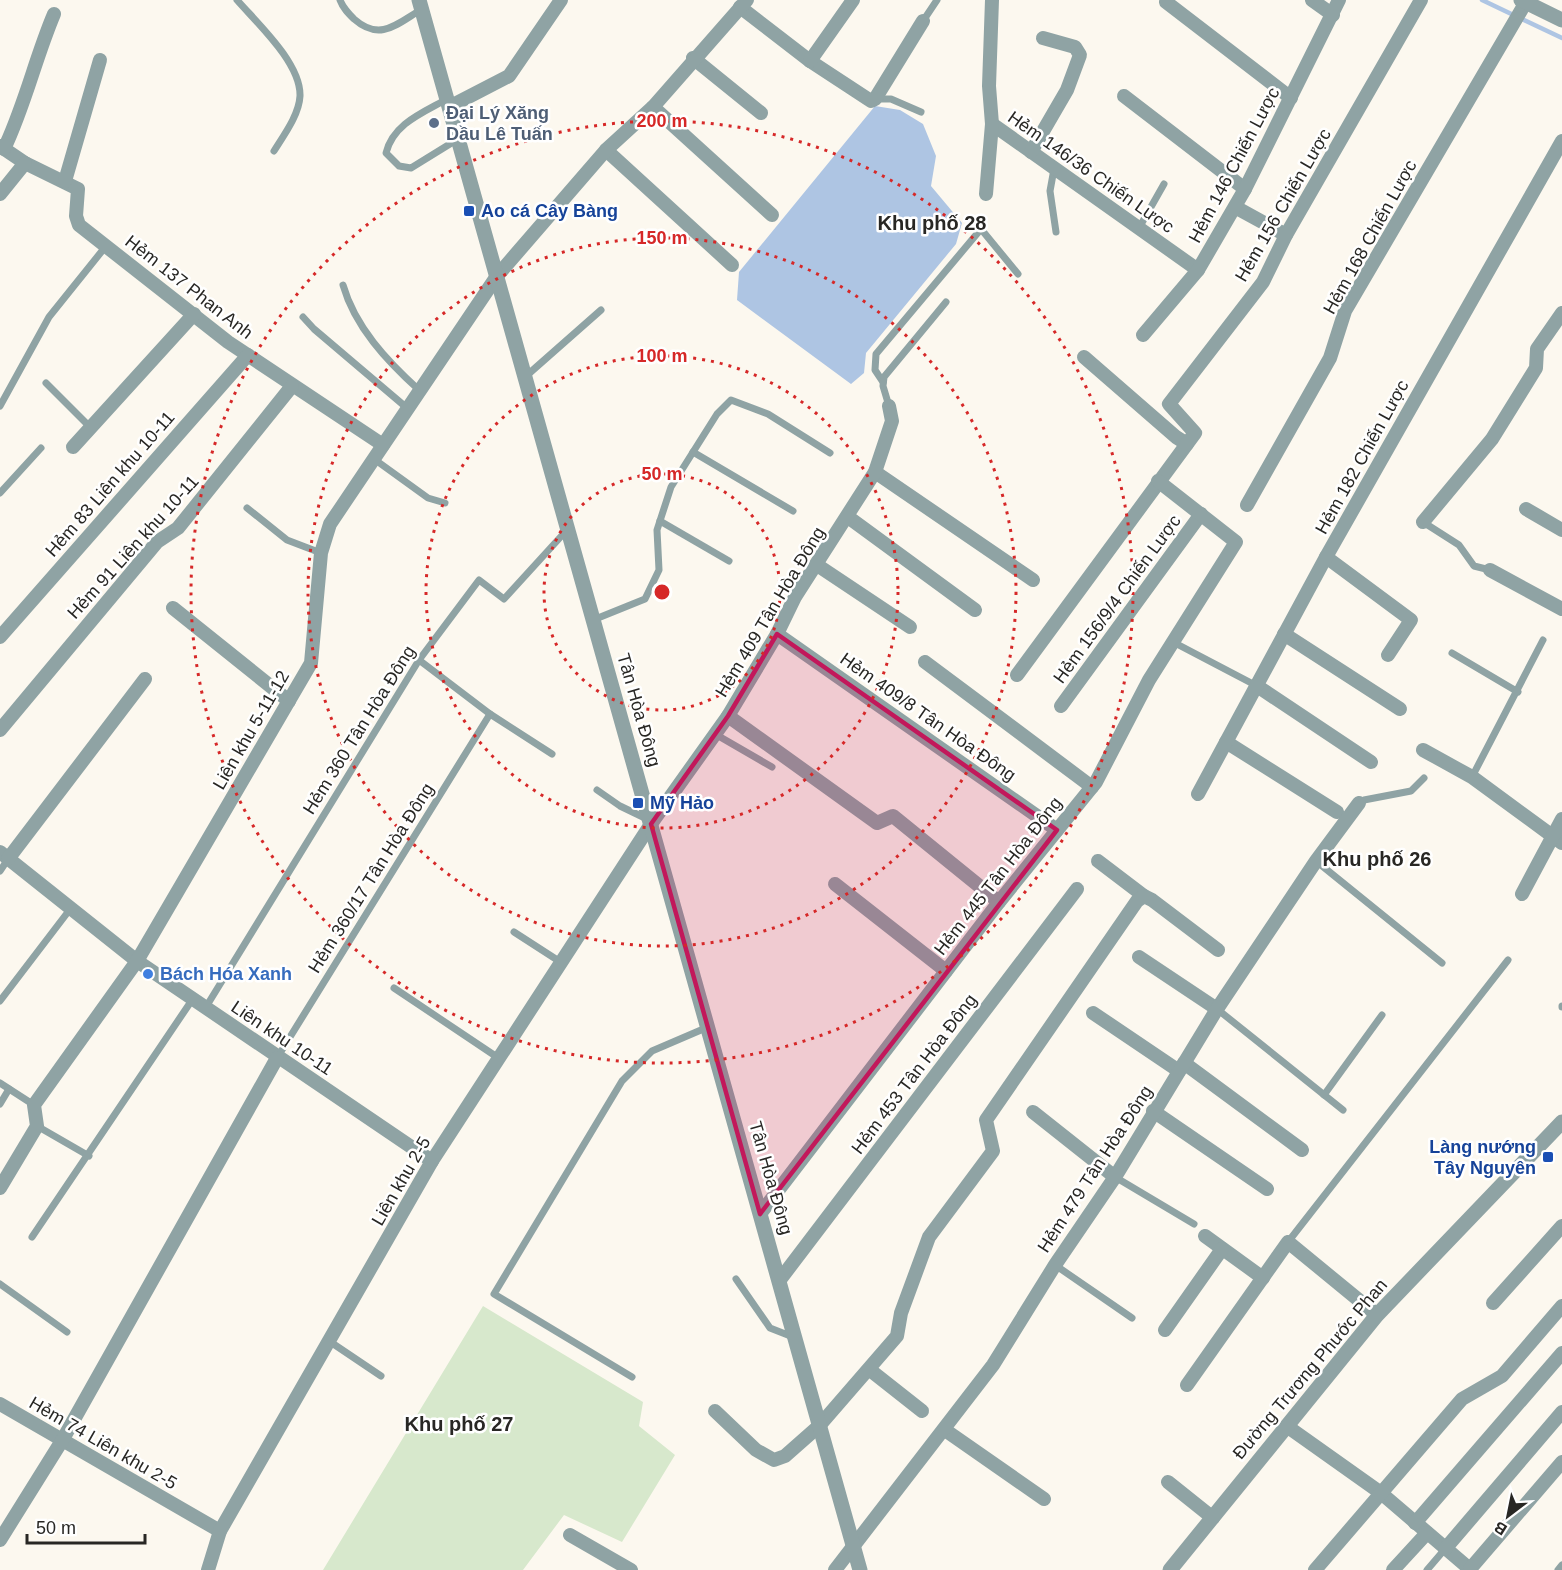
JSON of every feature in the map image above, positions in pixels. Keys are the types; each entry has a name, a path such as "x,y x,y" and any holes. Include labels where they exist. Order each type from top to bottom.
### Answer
{"street":[{"path":"448,103 509,76 561,0"},
{"path":"810,61 853,0"},
{"path":"986,194 992,124 989,86 992,0"},
{"path":"1312,0 1333,15"},
{"name":"Hẻm 146 Chiến Lược","path":"1143,335 1198,270 1235,207 1339,0"},
{"name":"Hẻm 156 Chiến Lược","path":"1186,444 1195,433 1168,404 1263,282 1286,235 1422,0"},
{"path":"1524,1 1562,20"},
{"name":"Hẻm 168 Chiến Lược","path":"1247,505 1329,358 1345,311 1515,21 1524,1"},
{"path":"1166,2 1291,98"},
{"name":"Tân Hòa Đông","path":"420,4 860,1570"},
{"path":"743,4 810,61 867,100 875,99 923,21"},
{"name":"Liên khu 5-11-12","path":"34,1106 137,960 311,663 321,553 330,524 497,276 606,150 653,107 693,58 743,4"},
{"path":"54,14 38,53 22,112 2,148 25,163 65,182 100,60"},
{"path":"1031,152 1066,90 1080,55 1075,47 1043,38"},
{"path":"693,58 761,113"},
{"path":"1124,96 1245,189"},
{"path":"653,107 772,215"},
{"name":"Hẻm 146/36 Chiến Lược","path":"992,124 1198,270"},
{"name":"Hẻm 182 Chiến Lược","path":"1198,794 1326,557 1562,141"},
{"path":"606,150 732,265"},
{"path":"0,194 25,163"},
{"name":"Hẻm 137 Phan Anh","path":"65,182 78,189 76,216 80,225 248,355 383,445"},
{"path":"1235,207 1286,235"},
{"path":"1424,522 1492,438 1536,368 1537,349 1562,313"},
{"path":"73,447 195,314"},
{"name":"Hẻm 83 Liên khu 10-11","path":"0,637 248,355"},
{"path":"1017,675 1186,444 1084,357"},
{"name":"Hẻm 91 Liên khu 10-11","path":"0,730 157,542 178,528 292,386"},
{"name":"Hẻm 409 Tân Hòa Đông","path":"650,822 728,716 777,634 795,597 875,472 892,421 889,406"},
{"path":"875,472 1033,580"},
{"path":"1158,481 1202,514"},
{"path":"1526,509 1562,530"},
{"name":"Hẻm 445 Tân Hòa Đông","path":"760,1214 999,902 1092,787 1149,680 1236,542 1202,514"},
{"name":"Hẻm 156/9/4 Chiến Lược","path":"1061,706 1202,514"},
{"path":"848,517 975,610"},
{"path":"1326,557 1411,620 1388,655"},
{"path":"817,565 910,627"},
{"path":"1490,570 1562,609"},
{"path":"173,608 289,701"},
{"name":"Hẻm 409/8 Tân Hòa Đông","path":"777,634 1057,830"},
{"path":"1284,634 1400,709"},
{"path":"925,662 1092,787"},
{"path":"4,855 145,679"},
{"path":"1257,686 1371,762"},
{"path":"728,716 877,823 893,816 999,902"},
{"path":"1226,742 1337,812"},
{"path":"1423,750 1472,777 1558,839"},
{"name":"Hẻm 479 Tân Hòa Đông","path":"835,1570 993,1365 1055,1265 1115,1177 1216,1009 1316,861 1359,803"},
{"path":"1522,894 1558,839 1562,819"},
{"name":"Liên khu 2-5","path":"208,1570 220,1531 432,1161 497,1057 562,963 650,822"},
{"name":"Liên khu 10-11","path":"4,855 137,960 192,1000 206,1007 277,1058 432,1161"},
{"path":"1098,861 1218,950"},
{"path":"835,884 946,971"},
{"name":"Hẻm 453 Tân Hòa Đông","path":"779,1281 1077,889"},
{"path":"714,1411 756,1450 774,1460 790,1453 819,1426 870,1370 897,1336 901,1313 929,1237 993,1151 986,1120 1143,896"},
{"path":"1139,957 1216,1009"},
{"path":"1093,1013 1181,1067 1302,1150"},
{"path":"0,1540 63,1439 277,1058"},
{"path":"0,1188 37,1126 34,1106"},
{"path":"1154,1111 1268,1189"},
{"path":"1033,1112 1115,1177"},
{"name":"Đường Trương Phước Phan","path":"1170,1570 1377,1315 1562,1122"},
{"path":"1493,1303 1562,1226"},
{"path":"1205,1236 1263,1278"},
{"path":"1187,1385 1288,1242 1377,1315"},
{"path":"1165,1330 1222,1250"},
{"path":"1315,1570 1462,1399 1502,1376 1562,1306"},
{"path":"1415,1523 1562,1353"},
{"path":"870,1370 922,1412"},
{"name":"Hẻm 74 Liên khu 2-5","path":"0,1404 220,1531"},
{"path":"1446,1549 1562,1412"},
{"path":"1288,1427 1381,1493 1446,1549 1464,1568 1557,1478 1562,1462"},
{"path":"945,1430 1044,1499"},
{"path":"1168,1482 1213,1518"},
{"path":"1393,1570 1427,1533"},
{"path":"570,1535 631,1570"}],"lane":[{"path":"237,0 285,56 296,78 300,96 293,119 274,151"},
{"path":"340,0 343,8 365,28 379,31 420,4"},
{"path":"923,21 937,0"},
{"path":"875,99 891,99 921,112"},
{"path":"448,103 411,119 390,137 386,153 399,166 411,168 458,139"},
{"path":"1054,168 1050,191 1056,232"},
{"path":"1138,228 1164,184"},
{"path":"889,406 883,382 875,370 876,354 981,229 1018,274"},
{"path":"0,406 49,317 106,246"},
{"path":"343,285 347,299 376,348 419,390"},
{"path":"883,382 886,374 946,302"},
{"path":"525,377 601,309"},
{"path":"303,317 407,408"},
{"path":"46,383 90,427"},
{"path":"593,620 645,599 659,570 657,530 671,486 717,414 731,400 768,414 830,453"},
{"path":"0,494 41,448"},
{"path":"693,452 793,511"},
{"path":"374,459 428,498 445,503"},
{"path":"247,508 287,540 321,553"},
{"path":"660,521 729,561"},
{"path":"1424,522 1459,545 1474,566 1490,570"},
{"name":"Hẻm 360 Tân Hòa Đông","path":"206,1007 419,660 479,580 504,599 568,529"},
{"path":"1472,777 1543,640"},
{"path":"1173,642 1257,686"},
{"path":"1452,652 1518,692"},
{"path":"419,660 490,714 552,754"},
{"name":"Hẻm 360/17 Tân Hòa Đông","path":"277,1058 490,714"},
{"path":"715,734 772,768"},
{"path":"1359,803 1411,791 1424,778"},
{"path":"597,790 620,806 650,822"},
{"path":"0,871 4,855"},
{"path":"1316,861 1442,963"},
{"path":"0,1001 71,908"},
{"path":"514,932 562,963"},
{"path":"1288,1242 1508,960"},
{"path":"394,988 497,1057"},
{"path":"32,1237 89,1156 192,1000"},
{"path":"1216,1009 1343,1110"},
{"path":"1324,1095 1382,1015"},
{"path":"632,1377 494,1294 622,1081 652,1051 708,1027"},
{"path":"0,1083 34,1106"},
{"path":"0,1104 9,1089"},
{"path":"37,1126 89,1156"},
{"path":"1115,1177 1194,1224"},
{"path":"1055,1265 1132,1318"},
{"path":"736,1279 770,1328 795,1338"},
{"path":"0,1284 68,1332"},
{"path":"329,1341 381,1376"},
{"path":"1427,1570 1446,1549"},
{"path":"1558,1570 1562,1565"}],"highlighted area":[{"path":"777,634 1057,830 760,1214 651,824 728,716"}],"green space":[{"path":"483,1306 643,1402 639,1426 675,1455 622,1542 564,1515 523,1570 323,1570"}],"water":[{"path":"875,106 900,110 923,124 936,156 931,186 962,223 956,244 866,353 864,373 851,384 737,300 739,272"}],"waterway":[{"path":"1482,0 1562,38"}],"place":[{"name":"Đại Lý Xăng Dầu Lê Tuấn","path":"434,123"},
{"name":"Ao cá Cây Bàng","path":"469,211"},
{"name":"Mỹ Hảo","path":"638,803"},
{"name":"Bách Hóa Xanh","path":"148,974"},
{"name":"Làng nướng Tây Nguyên","path":"1548,1157"}],"district":[{"name":"Khu phố 28","path":"932,223"},
{"name":"Khu phố 26","path":"1377,859"},
{"name":"Khu phố 27","path":"459,1424"}]}
